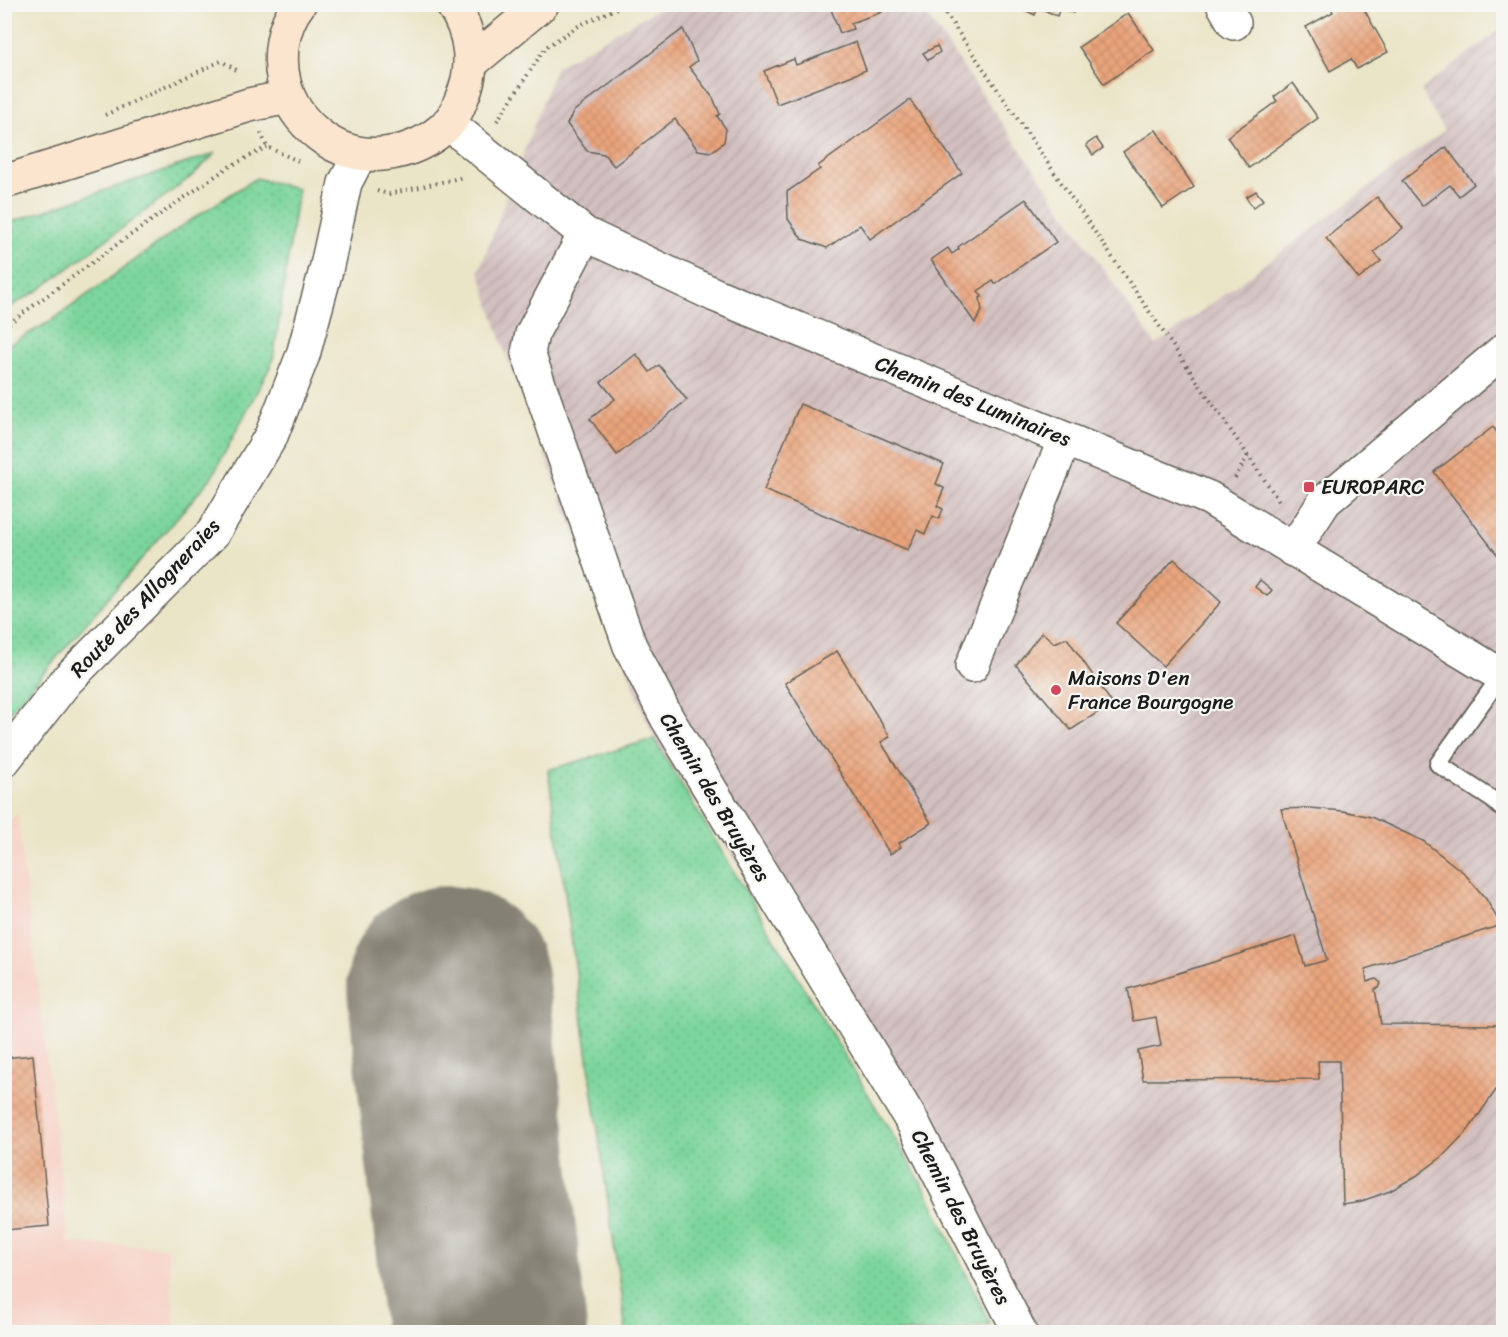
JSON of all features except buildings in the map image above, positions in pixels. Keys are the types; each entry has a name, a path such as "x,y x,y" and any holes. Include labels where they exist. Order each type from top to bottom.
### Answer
{"street":[{"path":"299,4 283,39 280,68 288,97 305,124 330,144 360,154 390,154 418,145 448,123 458,109 467,87 471,63 469,39 460,16 452,4"},
{"path":"471,63 542,4"},
{"path":"4,182 249,105 288,97"},
{"name":"Chemin des Luminaires","path":"448,123 585,234 715,295 1209,498 1503,675"},
{"name":"Route des Allogneraies","path":"4,760 66,681 213,533 271,436 303,355 326,270 345,183 360,154"},
{"name":"Chemin des Bruyères","path":"585,234 532,334 528,353 630,646 667,718 914,1123 1020,1332"},
{"path":"1293,550 1326,501 1503,350"},
{"path":"972,666 1065,439"}],"lane":[{"path":"1503,675 1438,764 1494,800 1503,810"}],"path":[{"path":"497,121 546,47 580,26 626,4"},
{"path":"939,4 1283,506"},
{"path":"104,115 221,61 240,72"},
{"path":"261,131 267,147 308,166"},
{"path":"4,327 227,168 267,147"},
{"path":"377,190 389,194 464,177"},
{"path":"1233,482 1248,455"}],"shaded area":[{"path":"665,5 920,5 1156,345 1444,131 1421,90 1503,27 1504,1298 1494,1307 1501,1332 1038,1332 992,1244 654,739 504,349 479,271 556,67"},
{"path":"17,813 69,1243 168,1247 176,1332 5,1332 4,830"}],"green space":[{"path":"216,153 192,176 39,290 5,310 5,224"},
{"path":"256,178 298,189 273,361 212,477 5,718 5,347 51,321 186,223"},
{"path":"654,739 927,1192 990,1324 950,1332 626,1332 548,770"}],"runway":[{"path":"448,987 486,1332"}],"place":[{"name":"EUROPARC","path":"1309,487"},
{"name":"Maisons D'en France Bourgogne","path":"1056,690"}]}
